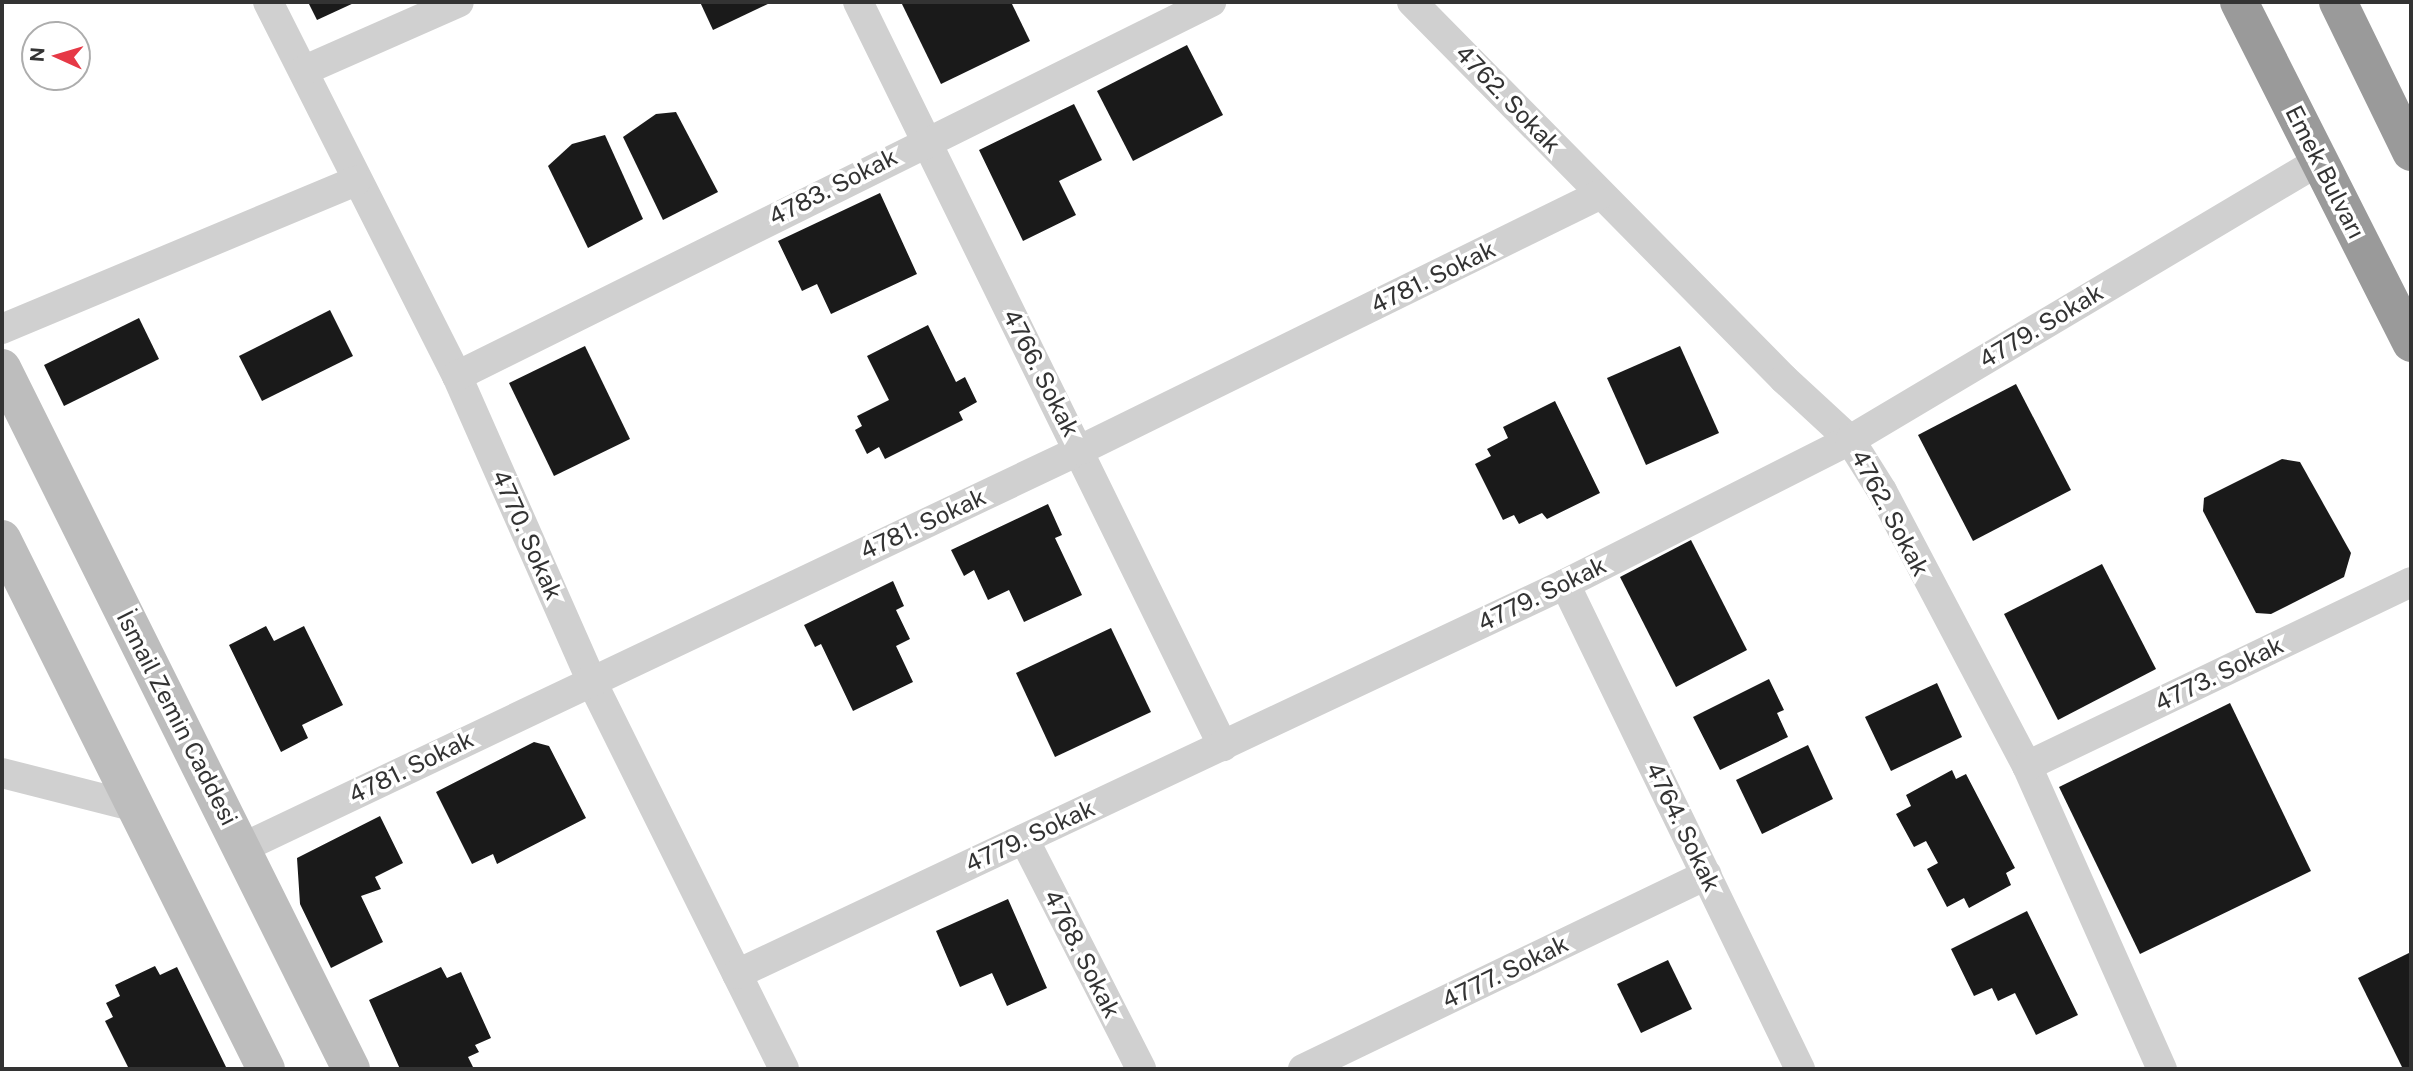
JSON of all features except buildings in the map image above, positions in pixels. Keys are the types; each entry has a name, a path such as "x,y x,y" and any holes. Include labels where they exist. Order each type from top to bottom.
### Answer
{"highway":[{"name":"Emek Bulvarı","path":"2239,2 2411,343"},
{"path":"2339,2 2411,152"}],"main road":[{"name":"İsmail Zemin Caddesi","path":"2,368 351,1069"},
{"path":"2,539 266,1069"}],"street":[{"name":"4770. Sokak","path":"268,2 305,70 356,181 457,376 590,681 784,1069"},
{"path":"305,70 459,2"},
{"name":"4766. Sokak","path":"858,2 1223,746"},
{"name":"4783. Sokak","path":"457,376 1211,2"},
{"name":"4762. Sokak","path":"1412,2 1601,194 1850,440 1882,491 2027,766 2162,1069"},
{"name":"4779. Sokak","path":"737,974 1565,584 1850,440 2319,161"},
{"path":"2,328 356,181"},
{"name":"4781. Sokak","path":"243,848 1080,450 1601,194"},
{"name":"4773. Sokak","path":"2027,766 2411,582"},
{"name":"4764. Sokak","path":"1565,584 1800,1069"},
{"path":"2,773 135,807"},
{"name":"4768. Sokak","path":"1024,839 1141,1069"},
{"name":"4777. Sokak","path":"1303,1069 1707,876"}]}
